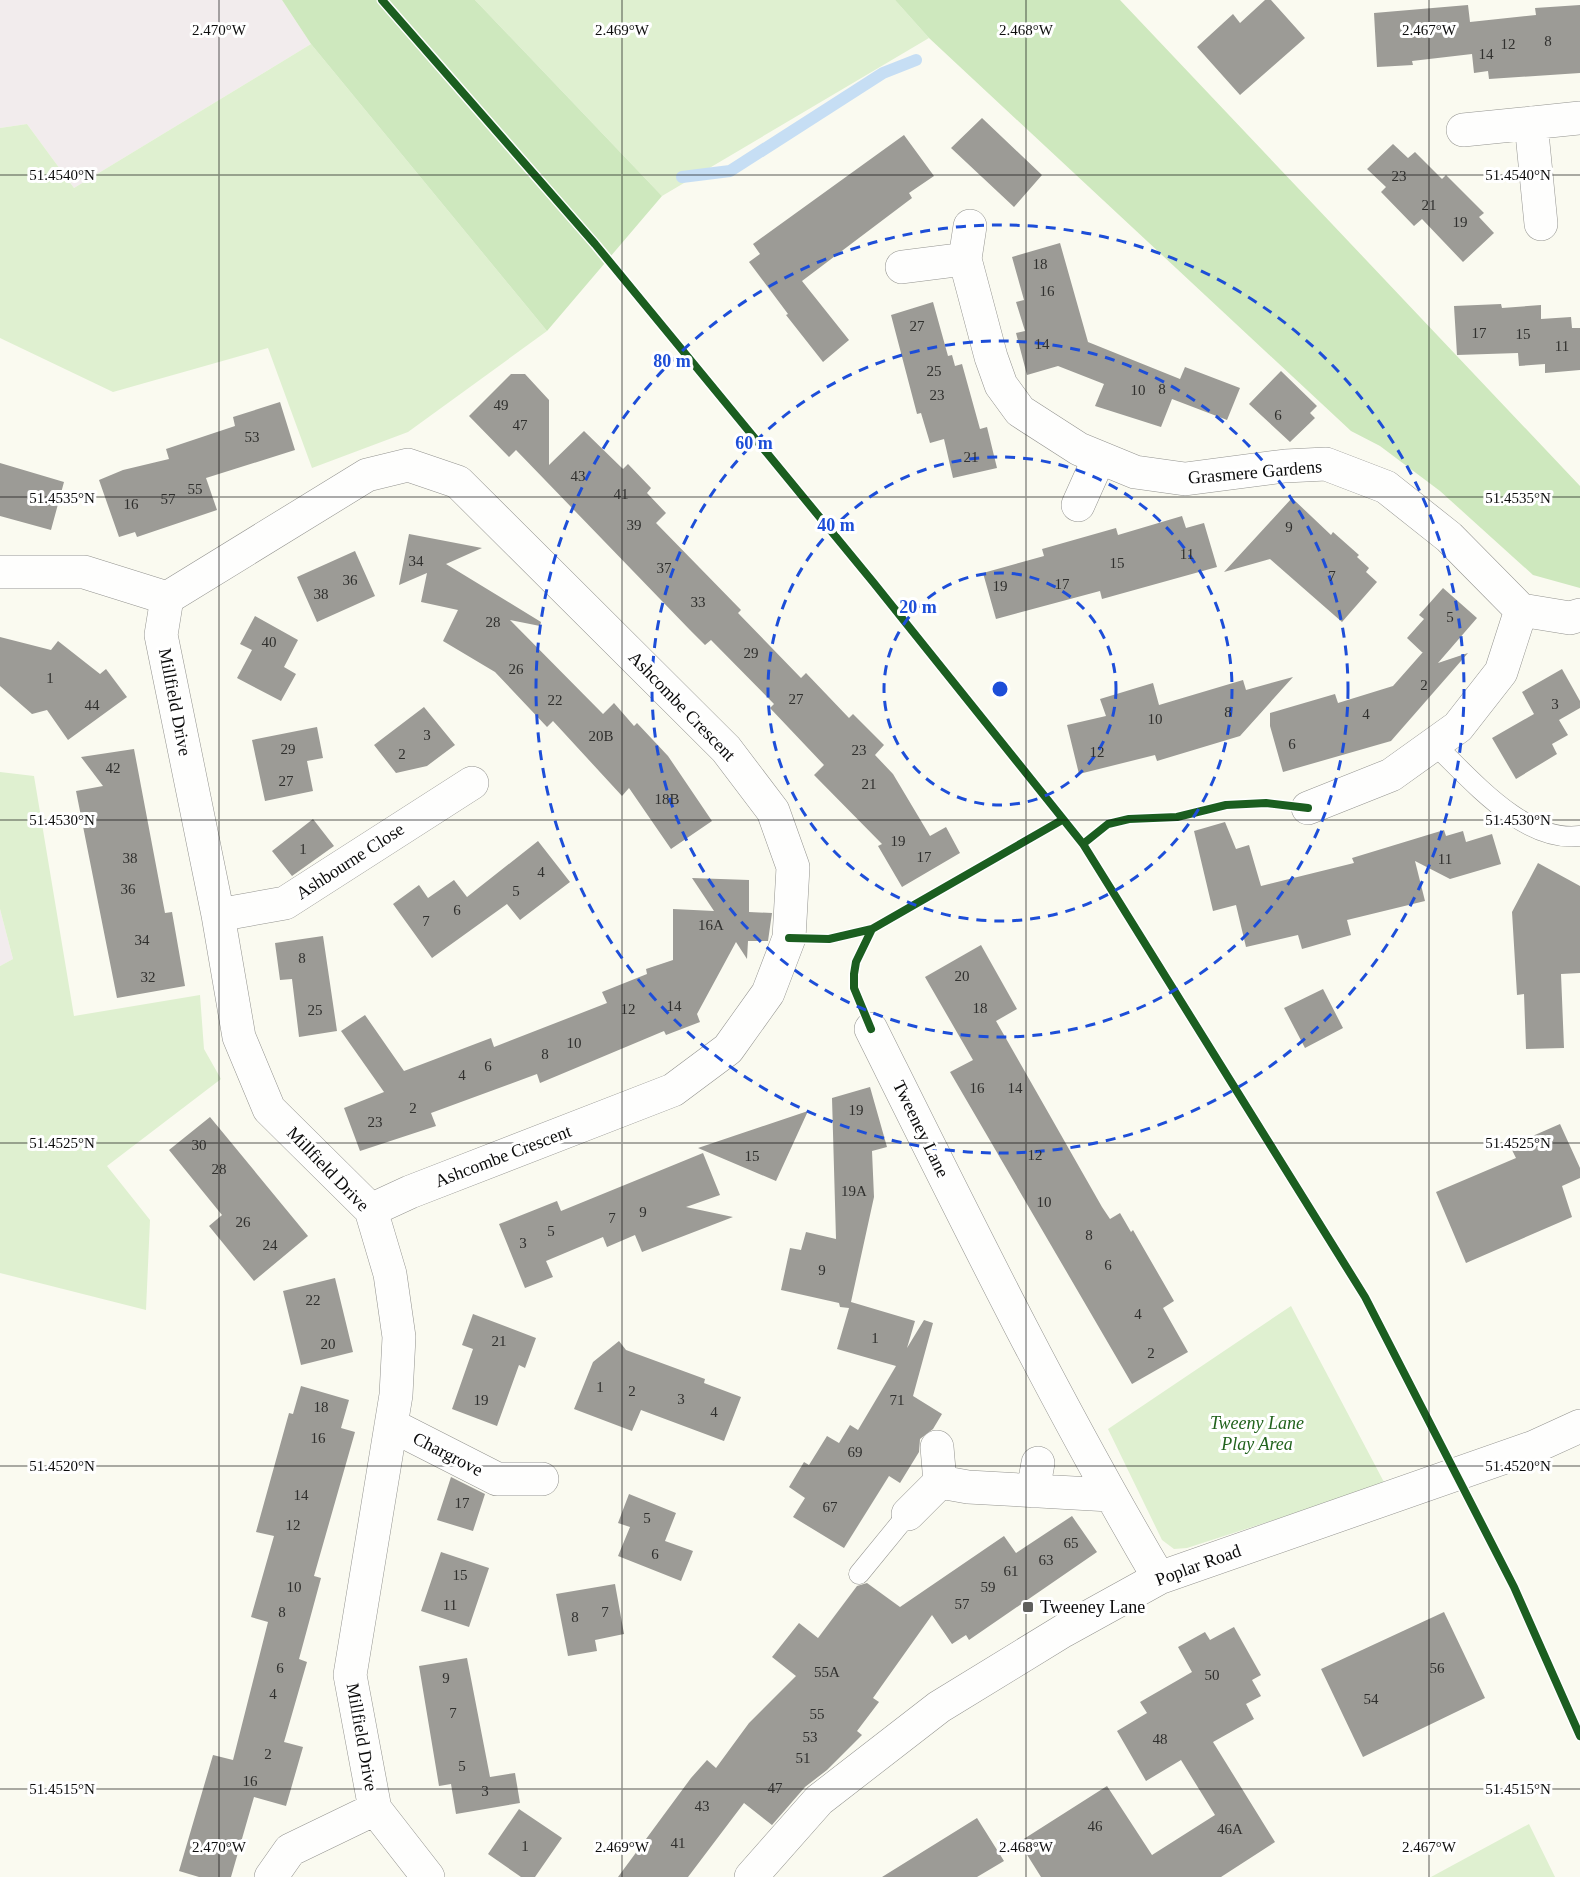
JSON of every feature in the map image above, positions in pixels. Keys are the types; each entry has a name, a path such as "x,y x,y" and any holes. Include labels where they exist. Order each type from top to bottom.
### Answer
{"street":[{"path":"1463,130 1580,118"},
{"path":"1531,123 1541,224"},
{"name":"Grasmere Gardens","path":"970,226 965,258 1001,385 1020,411 1079,449 1135,472 1185,479 1285,466 1326,464 1354,474 1386,487 1449,537 1521,610"},
{"path":"902,267 965,258"},
{"path":"1078,505 1099,458"},
{"name":"Ashcombe Crescent","path":"166,598 367,475 408,465 458,482 726,748 773,811 793,867 789,938 768,993 728,1049 673,1090 410,1191 371,1210"},
{"path":"0,572 84,572 166,598"},
{"name":"Millfield Drive","path":"166,598 161,635 218,915 239,1036 269,1109 371,1210 390,1274 399,1337 396,1395 351,1675 375,1809 428,1877"},
{"path":"1308,808 1391,775 1458,727 1501,672 1521,610 1570,618 1580,615"},
{"name":"Ashbourne Close","path":"218,915 285,903 472,783"},
{"name":"Tweeney Lane","path":"871,1029 955,1199 1110,1495 1158,1578"},
{"name":"Chargrove","path":"391,1425 497,1479 542,1479"},
{"name":"Poplar Road","path":"752,1877 819,1800 939,1707 1063,1630 1158,1578 1534,1447 1580,1426"},
{"path":"937,1447 940,1482"},
{"path":"908,1514 940,1482 1036,1477 1110,1495"},
{"path":"271,1877 290,1850 375,1809"}],"lane":[{"path":"1434,744 1501,807 1542,831 1563,838 1580,836"},
{"path":"859,1574 908,1514"}],"shaded area":[{"path":"0,0 282,0 311,44 74,188 27,124 0,128"},
{"path":"0,909 13,959 0,966"}],"green space":[{"path":"282,0 475,0 662,196 547,331 311,44"},
{"path":"475,0 895,0 929,38 662,196"},
{"path":"895,0 1120,0 1580,486 1580,588 1533,575 1440,491 1380,446 1351,431 929,38"},
{"path":"311,44 547,331 408,432 312,468 268,348 113,392 0,338 0,128 27,124 74,188"},
{"path":"0,772 34,776 74,1016 200,995 204,1049 221,1079 107,1166 150,1220 146,1310 0,1273 0,966 13,959 0,909"},
{"name":"Tweeny Lane Play Area","path":"1291,1306 1385,1484 1187,1548 1174,1549 1162,1540 1108,1429"},
{"path":"1529,1824 1555,1877 1431,1877"}],"building":[{"path":"1265,0 1271,0 1305,38 1240,95 1197,47 1233,14 1240,23"},
{"path":"1468,5 1470,22 1536,15 1535,8 1580,5 1580,73 1489,79 1488,71 1474,73 1472,54 1412,61 1413,65 1377,67 1374,13"},
{"path":"982,118 1042,175 1014,207 951,148"},
{"path":"904,135 934,176 909,193 912,198 802,281 849,340 823,362 749,262 760,254 753,244"},
{"path":"1393,144 1408,158 1415,152 1442,179 1446,175 1484,213 1479,217 1494,233 1463,262 1422,219 1414,226 1381,192 1386,187 1367,169"},
{"path":"1060,243 1088,342 1180,379 1185,367 1240,388 1227,420 1172,399 1161,427 1095,406 1104,384 1058,366 1027,375 1016,333 1025,331 1016,302 1024,300 1012,257"},
{"path":"933,302 948,356 952,355 955,366 962,364 980,429 987,427 997,468 953,478 944,439 930,443 921,413 917,414 891,315"},
{"path":"1501,304 1502,308 1541,305 1541,319 1571,317 1572,328 1580,328 1580,370 1545,373 1545,364 1519,366 1518,353 1457,355 1454,306"},
{"path":"1281,371 1317,406 1310,413 1315,418 1290,442 1249,404"},
{"path":"511,374 525,374 549,400 549,465 584,431 623,469 628,464 651,488 647,493 666,513 656,523 741,610 738,613 801,678 806,673 849,718 853,714 884,745 875,755 893,774 930,836 946,827 960,853 902,887 878,846 882,844 814,775 824,765 770,708 774,704 711,640 705,645 516,450 509,457 469,416"},
{"path":"280,402 295,450 206,478 217,510 137,537 135,532 119,537 99,480 123,470 169,459 166,449 235,426 233,417"},
{"path":"0,463 64,482 51,530 0,516"},
{"path":"1292,498 1331,535 1333,532 1359,555 1357,557 1369,568 1366,572 1377,582 1342,622 1270,559 1224,572"},
{"path":"1182,516 1186,528 1204,523 1217,567 1102,599 1100,591 996,619 983,573 1044,556 1042,549 1116,528 1118,535"},
{"path":"409,534 482,548 446,564 541,622 540,626 510,620 603,714 614,703 634,726 637,723 668,756 712,821 671,849 629,788 622,796 553,721 547,727 495,672 443,641 458,610 421,602 427,573 399,585"},
{"path":"355,551 375,596 317,622 297,577"},
{"path":"1443,588 1477,618 1438,663 1468,653 1391,741 1283,772 1270,726 1270,713 1335,694 1338,703 1393,686 1422,653 1407,638 1424,619 1419,615"},
{"path":"255,616 298,640 284,667 296,674 281,701 237,678 252,650 240,644"},
{"path":"0,637 51,650 58,641 100,674 106,669 127,697 68,740 47,710 32,714 0,686"},
{"path":"1562,669 1580,701 1580,708 1559,720 1568,735 1552,744 1557,754 1516,779 1492,738 1534,714 1522,692"},
{"path":"1293,677 1240,736 1157,761 1155,755 1079,774 1067,725 1106,716 1100,699 1153,683 1159,705 1243,680 1246,690"},
{"path":"424,707 455,745 427,766 396,773 374,745"},
{"path":"317,727 323,758 307,761 313,791 265,801 252,740"},
{"path":"134,749 165,913 172,912 185,986 117,998 76,791 103,786 81,757"},
{"path":"313,819 334,846 292,876 272,851"},
{"path":"1225,822 1236,849 1249,845 1261,886 1354,863 1352,858 1444,830 1446,836 1463,831 1466,842 1492,834 1501,864 1450,879 1415,861 1425,901 1347,920 1351,935 1302,949 1298,935 1246,947 1236,905 1213,911 1194,831"},
{"path":"538,841 570,882 520,920 507,904 432,958 393,904 419,885 428,898 454,880 467,897"},
{"path":"1538,863 1580,886 1580,973 1561,974 1564,1048 1526,1049 1524,994 1517,995 1512,912"},
{"path":"692,878 749,880 749,912 772,913 768,941 748,941 747,959 736,942 697,1014 700,1022 666,1035 664,1031 540,1083 537,1074 431,1113 436,1126 360,1151 344,1108 384,1092 341,1031 365,1015 404,1071 491,1038 494,1047 607,1003 602,992 647,974 646,969 673,960 673,909 714,911"},
{"path":"323,936 337,1031 299,1037 292,979 280,980 275,943"},
{"path":"981,945 1017,1009 996,1021 1102,1207 1110,1219 1120,1213 1131,1232 1133,1230 1174,1301 1163,1308 1188,1352 1132,1384 950,1072 973,1060 925,977"},
{"path":"1323,989 1343,1028 1305,1048 1284,1008"},
{"path":"870,1087 887,1147 872,1151 874,1197 851,1302 915,1321 907,1348 924,1320 933,1323 913,1396 942,1414 933,1429 920,1439 919,1452 900,1483 889,1476 844,1548 793,1517 805,1498 789,1487 804,1462 809,1465 827,1436 839,1443 850,1425 858,1430 896,1366 837,1349 849,1308 840,1307 839,1303 781,1290 790,1248 801,1250 806,1232 836,1239 832,1098"},
{"path":"808,1111 776,1181 698,1148"},
{"path":"210,1117 308,1236 254,1281 209,1226 222,1215 169,1150"},
{"path":"1560,1124 1580,1168 1580,1178 1562,1186 1572,1217 1466,1263 1436,1192 1516,1158 1510,1146"},
{"path":"703,1153 720,1195 686,1207 733,1217 642,1252 635,1235 607,1247 603,1237 546,1261 553,1277 525,1288 499,1224 557,1201 561,1211"},
{"path":"335,1278 353,1352 301,1365 283,1291"},
{"path":"473,1314 536,1338 525,1368 519,1365 497,1426 452,1409 473,1349 462,1345"},
{"path":"619,1341 626,1350 705,1379 704,1383 741,1397 724,1441 641,1410 632,1431 574,1409 593,1362"},
{"path":"301,1386 349,1400 341,1428 355,1432 314,1576 321,1578 299,1659 307,1662 284,1742 303,1747 286,1806 254,1797 231,1877 199,1877 179,1871 213,1755 233,1760 268,1622 251,1617 274,1536 256,1532 289,1413 293,1414"},
{"path":"451,1477 485,1494 473,1531 437,1520"},
{"path":"629,1494 676,1513 665,1541 693,1551 681,1581 618,1556 630,1527 618,1523"},
{"path":"1072,1516 1097,1552 969,1640 966,1635 952,1644 932,1615 873,1698 879,1702 857,1731 862,1735 827,1770 805,1787 772,1825 744,1803 688,1877 618,1877 691,1778 707,1760 716,1768 749,1723 796,1676 772,1657 799,1623 818,1638 857,1586 867,1583 900,1607 1004,1536 1016,1553"},
{"path":"441,1552 489,1568 469,1627 421,1611"},
{"path":"615,1584 624,1634 595,1640 597,1651 568,1656 556,1594"},
{"path":"1444,1612 1485,1698 1363,1757 1321,1669"},
{"path":"1234,1627 1261,1675 1252,1680 1261,1696 1246,1704 1254,1719 1213,1742 1275,1842 1221,1877 1041,1877 1019,1842 1107,1786 1152,1855 1215,1815 1181,1760 1146,1781 1117,1731 1147,1713 1140,1702 1192,1672 1178,1647 1205,1632 1210,1640"},
{"path":"467,1658 490,1777 515,1773 520,1803 456,1814 451,1784 439,1786 419,1666"},
{"path":"519,1809 562,1838 535,1877 521,1877 488,1854"},
{"path":"977,1818 1004,1861 977,1877 882,1877"}],"waterway":[{"path":"682,177 730,171 883,73 916,60"}],"cycle path":[{"path":"382,0 595,244 873,582 1083,844 1365,1297 1514,1587 1580,1736"},
{"path":"1083,844 1108,824 1129,819 1177,817 1226,805 1266,803 1308,808"},
{"path":"871,1029 854,988 854,974 856,962 872,929 1062,820"},
{"path":"789,938 829,939 872,929"}],"place":[{"name":"Tweeney Lane","path":"1028,1607"}]}
